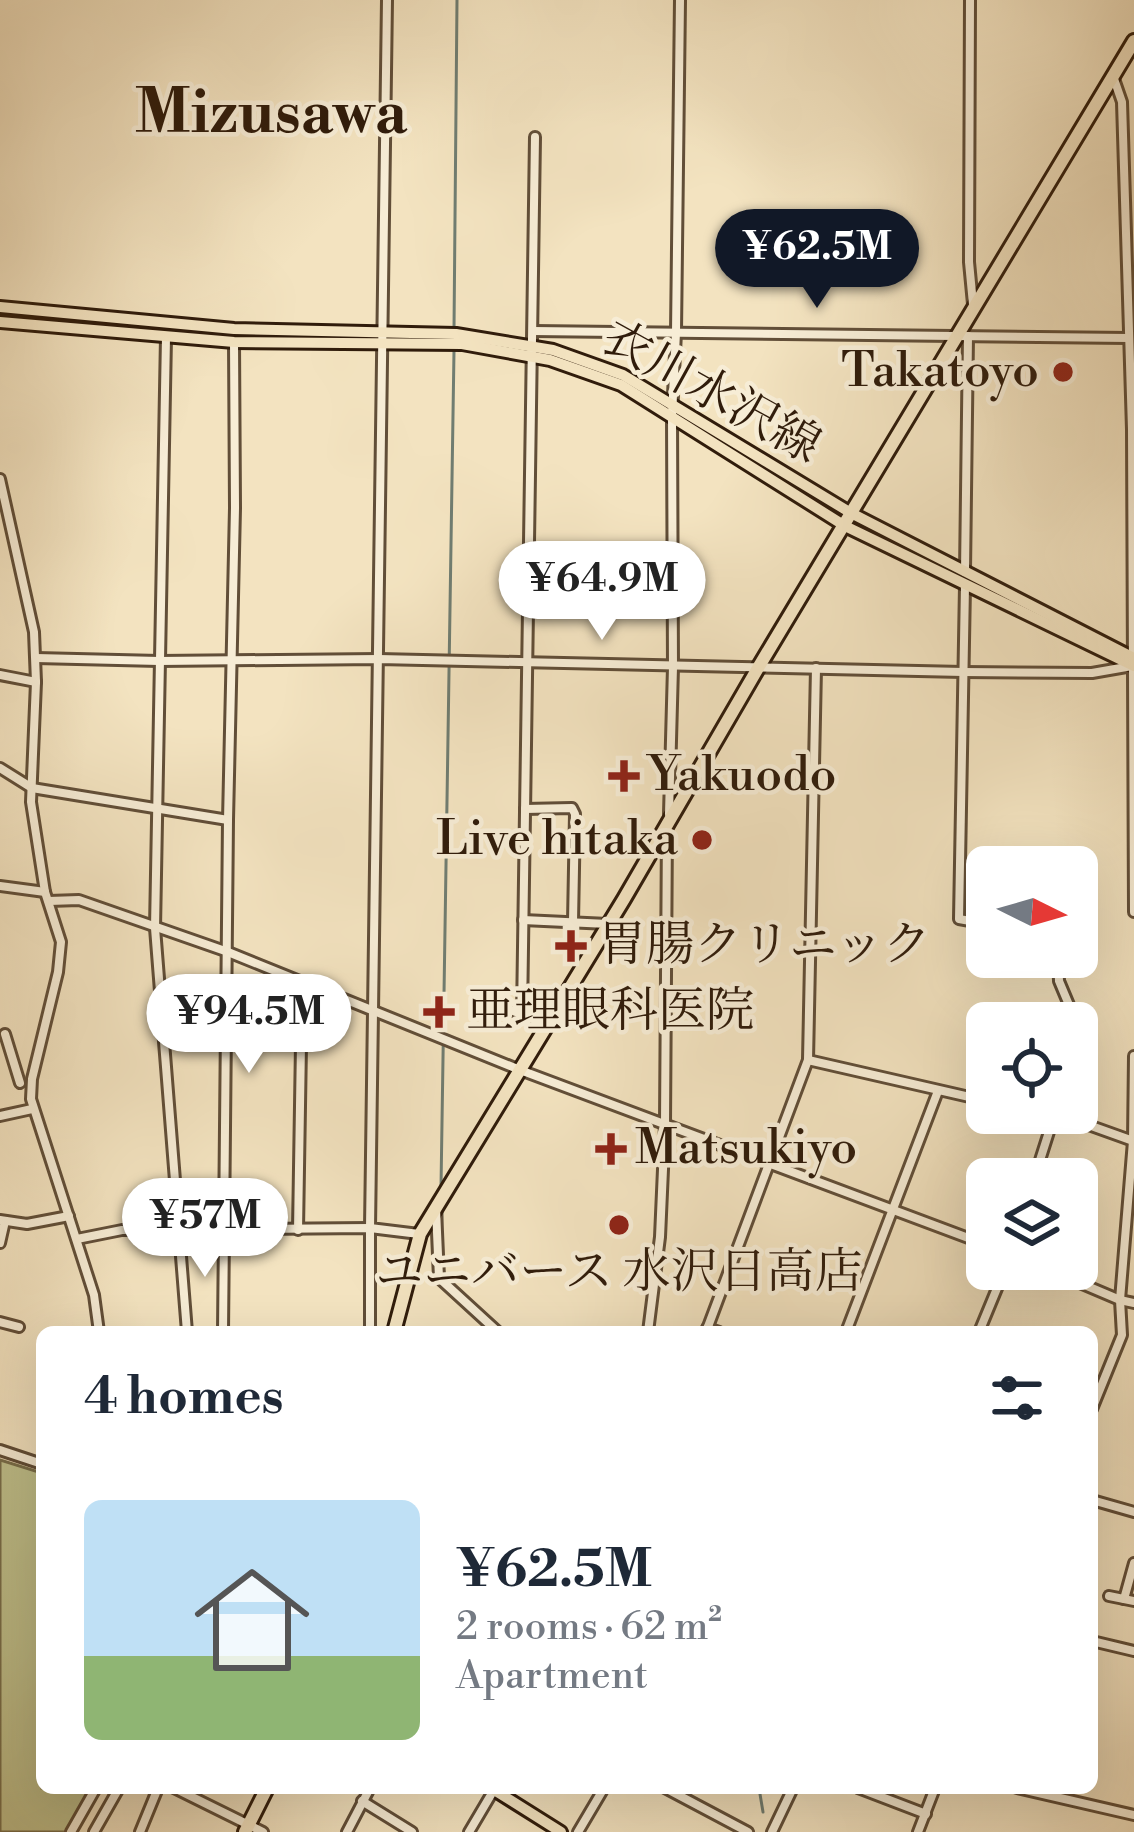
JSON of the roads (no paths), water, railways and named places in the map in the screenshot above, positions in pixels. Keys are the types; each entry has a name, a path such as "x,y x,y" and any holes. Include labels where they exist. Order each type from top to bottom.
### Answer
{"highway":[{"path":"396,1326 421,1234 962,336 1134,41"},
{"path":"247,1828 264,1794"}],"main road":[{"name":"衣川水沢線","path":"0,308 383,338"},
{"name":"衣川水沢線","path":"0,322 234,343 456,334 532,352 553,350 623,375 848,520 1133,662"},
{"path":"501,1794 561,1832"}],"street":[{"path":"370,1326 387,0"},
{"path":"649,1326 660,1237 665,1124 680,0"},
{"path":"970,0 973,310"},
{"path":"1112,76 1122,102 1133,430 1134,912"},
{"path":"522,1015 535,137"},
{"path":"533,331 1128,338"},
{"path":"962,336 965,579 959,919 966,920"},
{"path":"166,337 155,928 187,1326"},
{"path":"223,1326 234,343"},
{"path":"0,479 34,632 32,802 47,896 61,942 30,1090 32,1109 94,1294 98,1326"},
{"path":"36,658 379,659 1092,673 1133,662"},
{"path":"708,1326 808,1060 816,668"},
{"path":"0,675 36,682"},
{"path":"0,768 32,788 228,820"},
{"path":"525,809 572,808 575,814 573,922"},
{"path":"0,886 79,900 228,952 520,1070 966,1237"},
{"path":"523,920 608,924"},
{"path":"298,1230 302,982"},
{"path":"478,997 546,1024"},
{"path":"5,1034 20,1083"},
{"path":"1098,1394 1122,1335 1134,1056"},
{"path":"808,1060 966,1097"},
{"path":"849,1326 938,1091"},
{"path":"0,1116 32,1109"},
{"path":"1098,1128 1133,1141"},
{"path":"436,1209 439,1278 491,1326"},
{"path":"0,1243 2,1220 27,1224 69,1216"},
{"path":"77,1239 122,1230 370,1228 421,1234"},
{"path":"982,1326 997,1290"},
{"path":"1097,1290 1134,1303"},
{"path":"0,1322 20,1328"},
{"path":"0,1450 36,1462"},
{"path":"1098,1502 1134,1512"},
{"path":"1109,1596 1129,1600 1134,1564"},
{"path":"1098,1643 1134,1652"},
{"path":"71,1832 93,1794"},
{"path":"94,1832 115,1794"},
{"path":"140,1832 156,1794"},
{"path":"185,1794 263,1832"},
{"path":"347,1832 366,1794"},
{"path":"470,1832 490,1794"},
{"path":"578,1832 600,1794"},
{"path":"676,1794 748,1832"},
{"path":"772,1832 790,1794"},
{"path":"874,1794 926,1814"},
{"path":"918,1832 933,1794"},
{"path":"1044,1794 1134,1815"},
{"path":"362,1801 412,1832"}],"waterway":[{"path":"454,329 457,0"},
{"path":"441,1187 454,351"},
{"path":"441,1253 442,1208"},
{"path":"442,1268 475,1306"},
{"path":"760,1794 763,1812"}],"place":[{"name":"Takatoyo","path":"1063,372"},
{"name":"Yakuodo","path":"624,776"},
{"name":"Live hitaka","path":"702,840"},
{"name":"胃腸クリニック","path":"571,946"},
{"name":"亜理眼科医院","path":"439,1012"},
{"name":"Matsukiyo","path":"611,1149"},
{"name":"ユニバース 水沢日高店","path":"619,1225"}],"district":[{"name":"Mizusawa","path":"271,114"}]}
